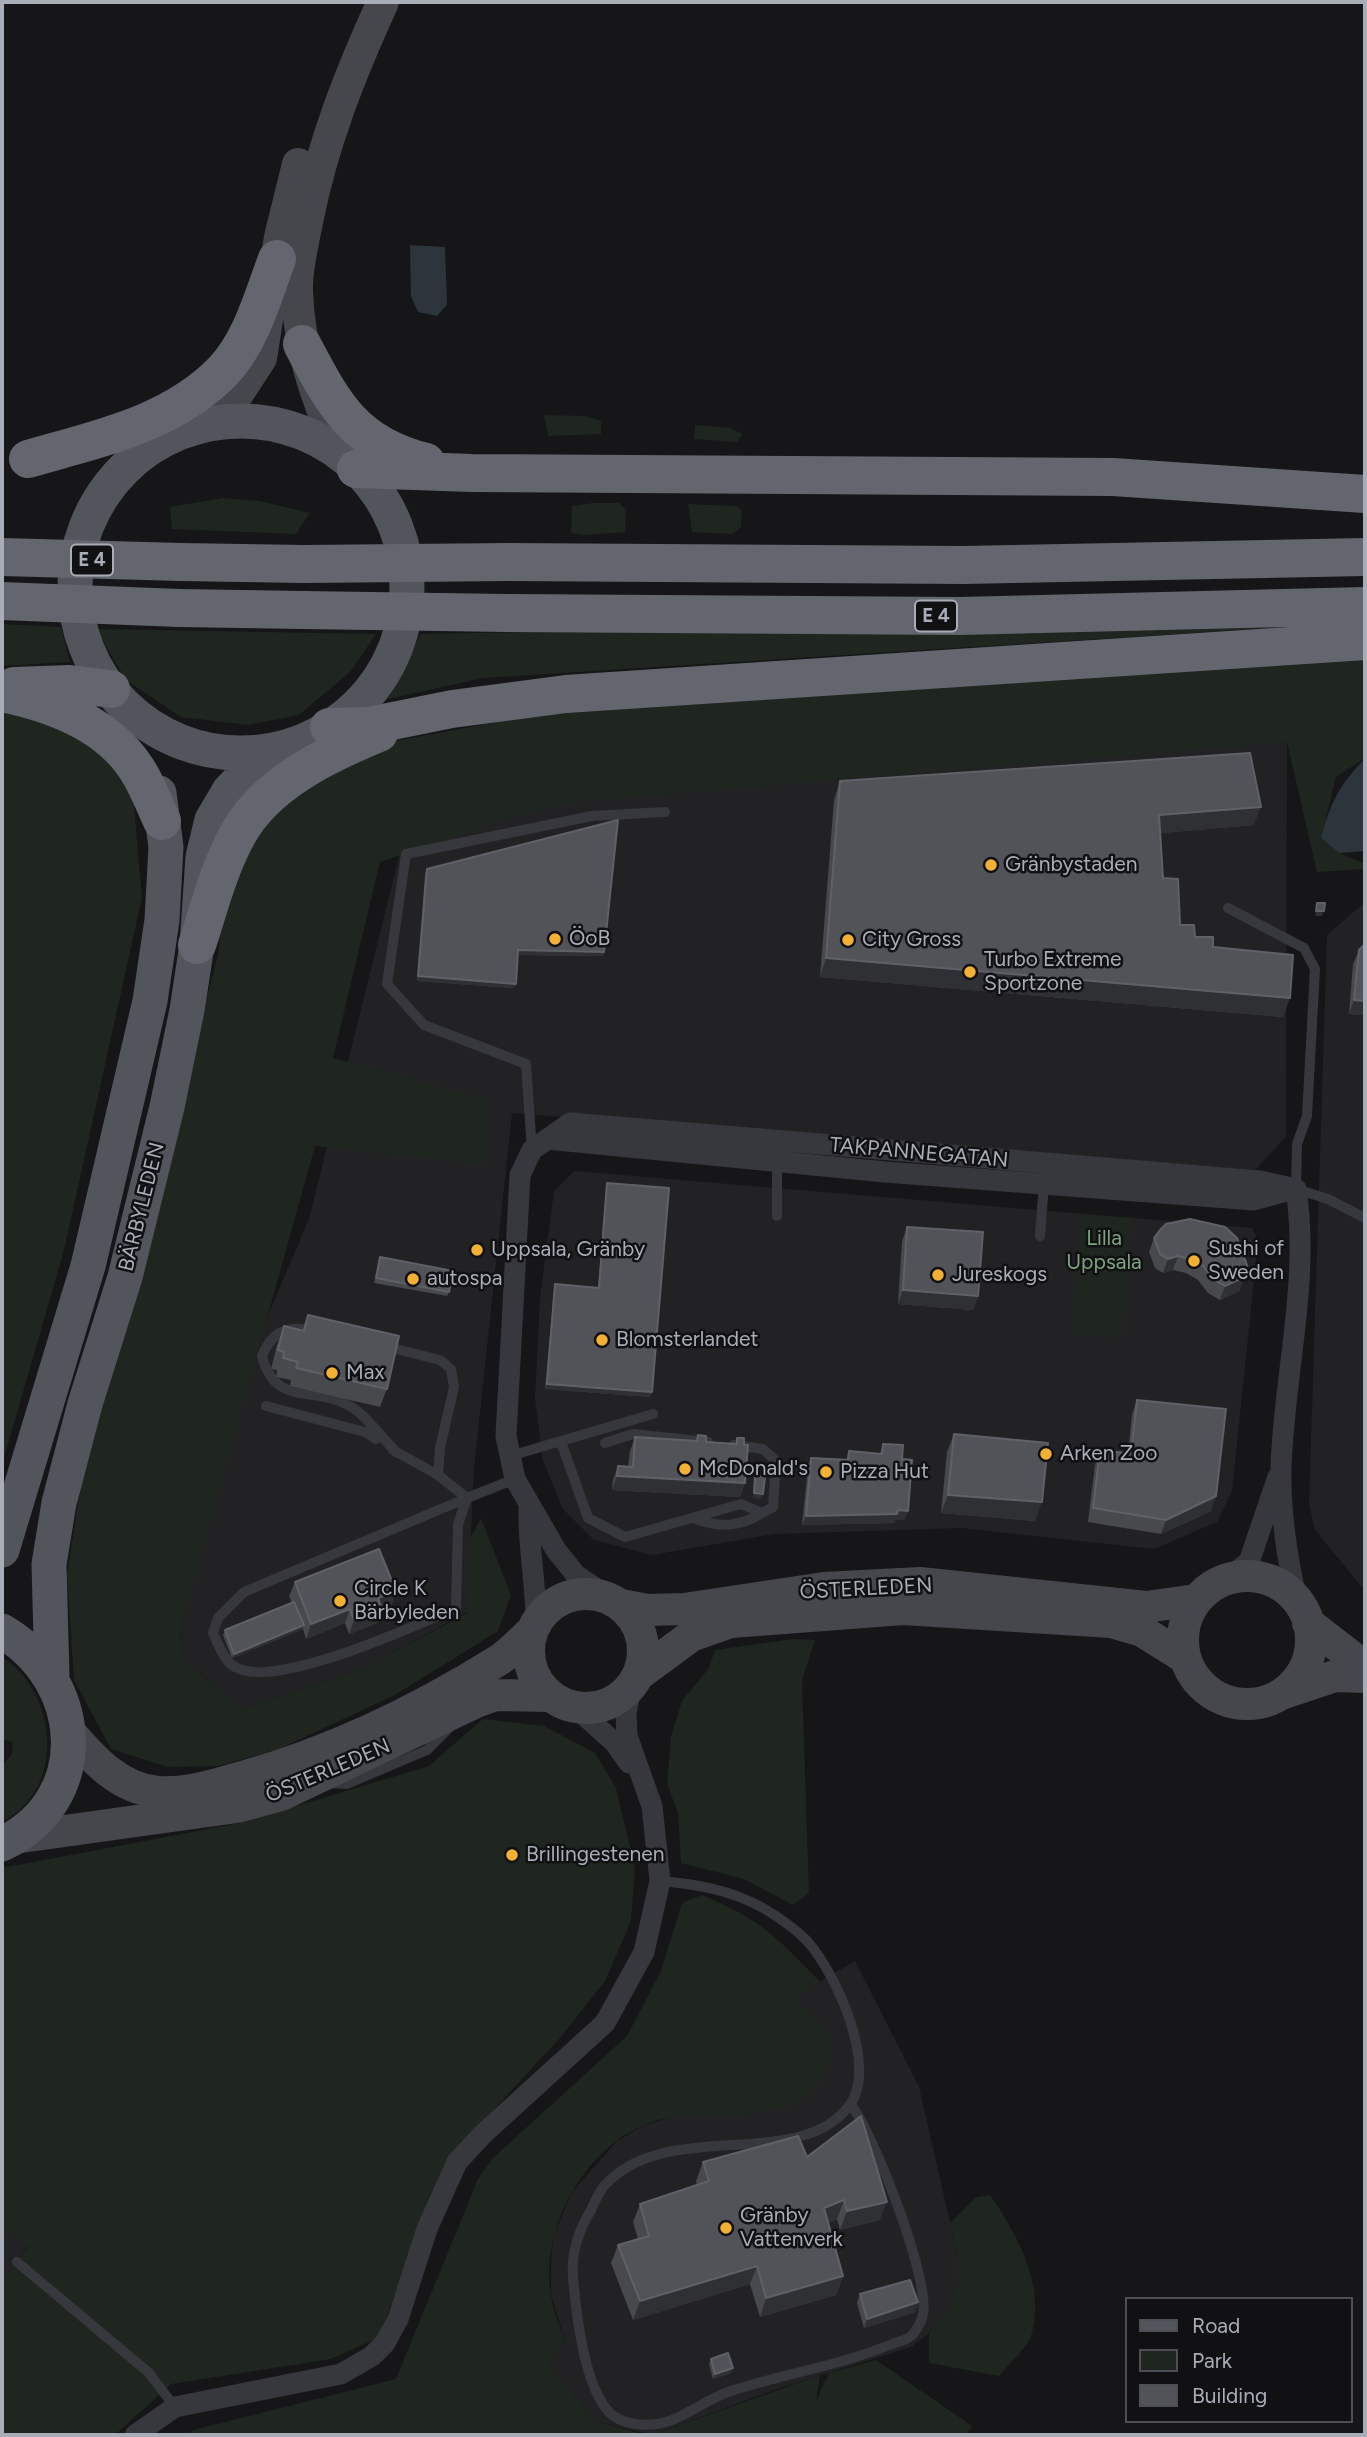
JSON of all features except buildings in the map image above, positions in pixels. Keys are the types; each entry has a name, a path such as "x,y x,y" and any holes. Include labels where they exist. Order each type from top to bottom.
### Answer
{"highway":[{"path":"15,460 128,430 186,402 224,370 251,325 276,259"},
{"path":"302,344 326,391 362,435 416,459 472,473"},
{"path":"15,460 168,438"},
{"path":"349,461 472,473 1113,477 1365,494"},
{"name":"E 4","path":"2,557 304,564 508,562 962,565 1365,556"},
{"name":"E 4","path":"2,601 303,610 960,616 1365,606"},
{"path":"329,727 368,726 422,715 579,694 1365,641"},
{"path":"2,686 69,684 117,698"},
{"path":"2,693 30,699 76,717 110,740 135,767 162,821"},
{"path":"197,945 217,882 238,833 261,803 327,757 422,715"}],"main road":[{"path":"206,422 235,398 261,358 276,259 297,167 359,2"},
{"path":"117,698 174,741 212,753 267,752 329,727 359,703 385,671 402,631 408,591 408,567 397,531 378,495 349,461 314,390 302,344 297,288 315,181 355,65 383,2"},
{"path":"206,422 271,423 311,436 349,461"},
{"name":"BÄRBYLEDEN","path":"2,1550 88,1266 130,1096 150,1001 162,920 166,847 160,797 147,754 117,698 93,663 83,639 76,607 75,561 88,520 100,498 126,466 168,438 206,422"},
{"name":"BÄRBYLEDEN","path":"52,1677 49,1564 59,1503 85,1404 128,1264 172,1083 197,945 204,857 212,820 229,791 267,752"},
{"path":"1365,1667 1303,1612 1281,1586 1267,1580 1245,1576 1225,1580 1196,1600 1184,1628 1185,1658 1195,1678 1211,1694 1224,1701 1246,1705 1268,1701 1335,1676 1365,1677"},
{"name":"ÖSTERLEDEN","path":"617,1602 647,1610 684,1609 824,1588 920,1583 1146,1607 1196,1600"},
{"path":"592,1593 617,1602 632,1616 641,1637 643,1660 635,1679 613,1701 588,1708 562,1702 538,1683 531,1667 528,1650 533,1627 550,1605 570,1595 592,1593"},
{"name":"ÖSTERLEDEN","path":"635,1679 691,1636 731,1622 903,1609 1111,1622 1142,1631 1185,1658"},
{"path":"1283,1694 1298,1678 1308,1658 1303,1612"},
{"name":"ÖSTERLEDEN","path":"68,1730 93,1759 128,1783 158,1792 201,1789 274,1768 404,1713 501,1658 533,1627"},
{"path":"2,1631 31,1651 52,1677 63,1703 68,1730 66,1762 56,1791 38,1818 8,1841"},
{"name":"ÖSTERLEDEN","path":"8,1841 237,1807 281,1795 496,1695 562,1702"}],"street":[{"name":"TAKPANNEGATAN","path":"540,1145 570,1124 779,1140 1044,1174"},
{"name":"TAKPANNEGATAN","path":"540,1145 777,1162 1260,1181 1296,1189"},
{"path":"540,1145 520,1175 506,1436 515,1479 529,1508 556,1550 576,1574 617,1602"},
{"path":"1296,1189 1302,1229 1281,1469 1289,1567 1303,1612"},
{"path":"1225,1580 1249,1562 1281,1469"},
{"path":"529,1508 528,1537 536,1584 533,1627"},
{"path":"135,2435 175,2407 341,2374 372,2356 385,2343 398,2319 427,2228 457,2162 483,2134 605,2023 644,1952 660,1881 652,1806 627,1736 626,1713 635,1679"},
{"path":"562,1702 615,1742 641,1781"}],"lane":[{"path":"540,1145 526,1064 424,1025 387,984 406,854 592,816 665,811"},
{"path":"1228,908 1304,948 1315,969 1307,1116 1297,1144 1296,1189 1328,1199 1365,1218"},
{"path":"777,1216 779,1140"},
{"path":"1040,1236 1044,1174"},
{"path":"331,1334 288,1327 275,1334 262,1356 266,1371 285,1390 327,1397 354,1408 397,1452"},
{"path":"377,1345 440,1360 451,1370 454,1387 440,1448 438,1475"},
{"path":"266,1406 365,1432 438,1475 467,1498"},
{"path":"510,1456 561,1442 600,1427 653,1414"},
{"path":"605,1443 633,1434 763,1449 776,1461 773,1507 747,1522 716,1527 696,1519"},
{"path":"561,1442 588,1518 625,1537 696,1519 716,1509 741,1504 762,1513"},
{"path":"467,1498 458,1524 456,1608 363,1648 262,1674 233,1667 221,1651 213,1633 218,1618 244,1592 467,1498 515,1479"},
{"path":"660,1881 710,1886 764,1908 807,1941 831,1975 856,2036 860,2057 851,2105 822,2128 787,2139 668,2151 635,2163 605,2185 578,2231 572,2269 584,2351 593,2381 610,2413 631,2424 660,2424 714,2397 765,2379 835,2363 912,2336 924,2316 922,2286 877,2150 863,2120 851,2105"},
{"path":"17,2262 148,2372 175,2407"}],"shaded area":[{"path":"410,245 445,247 447,305 437,316 418,312 411,296"},
{"path":"1287,742 1286,1137 1255,1170 512,1113 474,1468 467,1612 367,1667 243,1709 182,1658 180,1631 255,1346 309,1219 403,840 611,762"},
{"path":"1365,759 1365,851 1339,853 1321,838 1324,826 1343,785"},
{"path":"1365,902 1365,1591 1315,1530 1309,1504 1327,935"},
{"path":"574,1171 1252,1228 1258,1241 1232,1491 1217,1522 1154,1549 961,1528 774,1534 652,1555 594,1540 563,1509 543,1461 535,1399 540,1298 554,1191"},
{"path":"855,1961 919,2087 958,2257 958,2283 950,2306 929,2333 911,2347 780,2388 652,2435 595,2421 548,2363 565,2341 551,2294 551,2261 554,2235 572,2192 616,2142 642,2126 670,2117 822,2022 792,1998"},
{"path":"2,2227 28,2245 2,2282"}],"green space":[{"path":"544,415 586,416 601,421 601,434 548,436"},
{"path":"695,425 730,428 743,434 737,442 694,439"},
{"path":"223,498 260,501 310,513 296,534 172,529 170,507"},
{"path":"619,503 626,510 625,532 585,535 571,533 572,506"},
{"path":"688,504 736,506 742,510 741,527 733,534 692,532"},
{"path":"1365,616 1365,622 483,678 379,701 421,634"},
{"path":"2,624 61,627 70,662 2,666"},
{"path":"96,629 376,634 351,671 299,715 248,725 181,717 126,680"},
{"path":"1365,659 1365,758 1336,777 1321,838 1339,853 1365,864 1365,869 1317,872 1287,742 586,801 534,810 380,862 333,1058 487,1099 486,1165 315,1146 180,1631 182,1658 243,1709 367,1667 467,1613 469,1541 481,1518 511,1595 498,1631 395,1695 279,1749 218,1766 168,1767 111,1749 74,1680 67,1575 82,1479 219,951 220,864 304,758 535,715"},
{"path":"83,704 131,772 142,898 64,1250 2,1465 2,705"},
{"name":"Lilla Uppsala","path":"1081,1214 1132,1218 1122,1338 1072,1335"},
{"path":"792,1639 815,1640 802,1680 809,1893 793,1905 744,1879 681,1863 678,1813 667,1784 671,1737 682,1701 709,1668 715,1650"},
{"path":"2,1657 21,1673 35,1693 44,1716 47,1741 45,1765 37,1787 23,1807 2,1822 2,1765 12,1754 13,1742 4,1740 2,1744"},
{"path":"483,1719 544,1726 595,1753 616,1788 635,1868 631,1921 605,1981 560,2038 447,2160 378,2338 331,2359 171,2384 115,2435 2,2435 2,2282 28,2246 2,2227 2,1868 240,1823 429,1766"},
{"path":"702,1895 754,1921 792,1953 820,1982 793,1998 821,2022 829,2035 832,2048 825,2074 817,2086 795,2103 756,2113 671,2117 643,2125 618,2140 596,2160 578,2183 563,2210 554,2238 550,2267 552,2301 565,2341 548,2363 595,2421 646,2435 188,2435 193,2430 396,2379 478,2179 493,2158 627,2036 661,1971 682,1903"},
{"path":"990,2195 1019,2243 1032,2278 1035,2296 1035,2315 1030,2338 999,2376 929,2363 929,2333 950,2306 958,2283 958,2257 950,2223 976,2197"},
{"path":"876,2360 972,2426 966,2435 652,2435 820,2375 816,2401 829,2373"}],"place":[{"name":"Gränbystaden","path":"991,865"},
{"name":"ÖoB","path":"555,939"},
{"name":"City Gross","path":"848,940"},
{"name":"Turbo Extreme Sportzone","path":"970,972"},
{"name":"Uppsala, Gränby","path":"477,1250"},
{"name":"Sushi of Sweden","path":"1194,1261"},
{"name":"Jureskogs","path":"938,1275"},
{"name":"autospa","path":"413,1279"},
{"name":"Blomsterlandet","path":"602,1340"},
{"name":"Max","path":"332,1373"},
{"name":"Arken Zoo","path":"1046,1454"},
{"name":"McDonald's","path":"685,1469"},
{"name":"Pizza Hut","path":"826,1472"},
{"name":"Circle K Bärbyleden","path":"340,1601"},
{"name":"Brillingestenen","path":"512,1855"},
{"name":"Gränby Vattenverk","path":"726,2228"}]}
